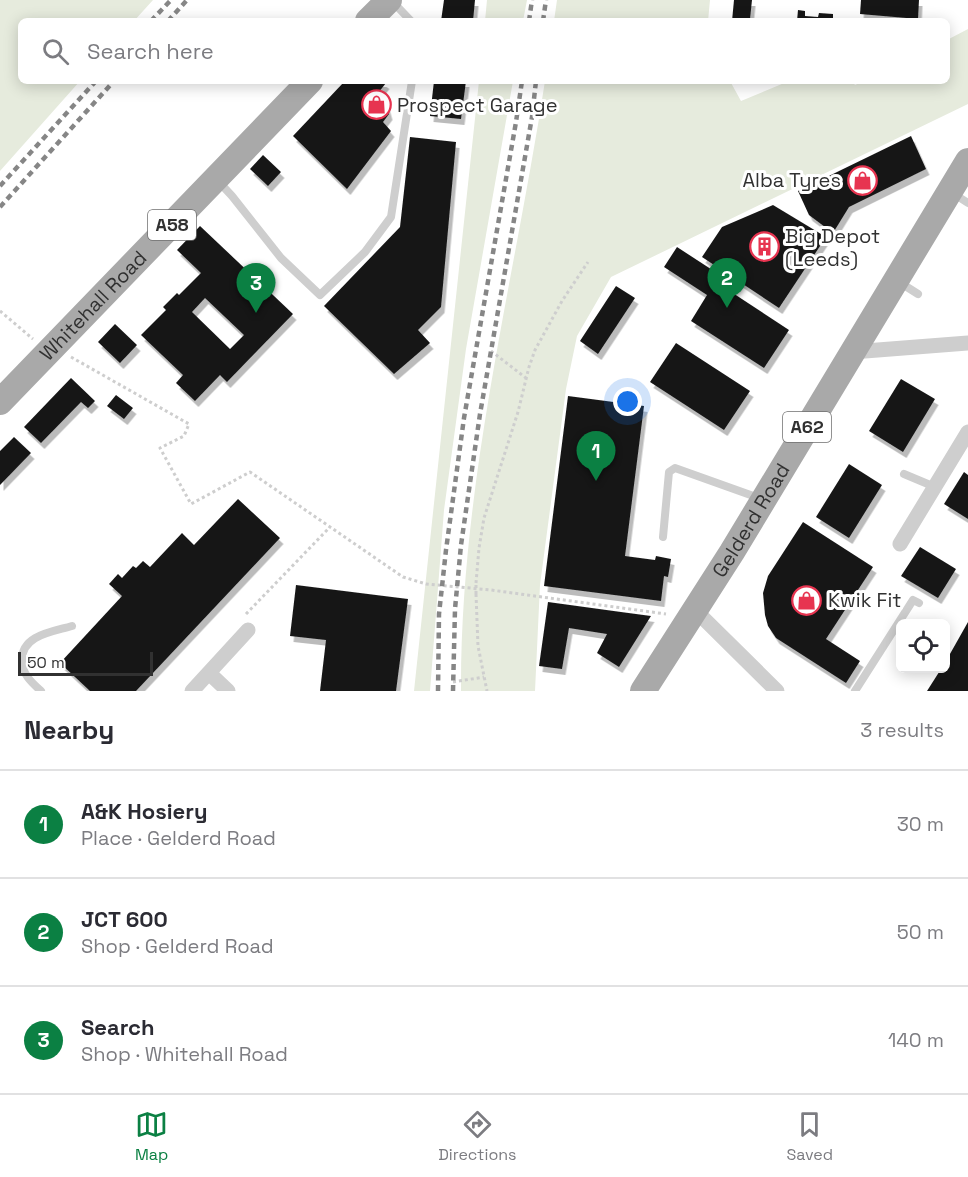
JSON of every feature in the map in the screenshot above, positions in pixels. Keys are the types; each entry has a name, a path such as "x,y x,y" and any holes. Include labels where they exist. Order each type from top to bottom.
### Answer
{"main road":[{"path":"371,18 390,0"},
{"name":"Whitehall Road","path":"0,402 307,84"},
{"name":"Gelderd Road","path":"643,691 763,500 896,280 959,197 968,161"}],"street":[{"path":"852,352 968,343"},
{"path":"900,544 968,432"},
{"path":"692,613 777,691"},
{"path":"192,691 248,630"},
{"path":"209,673 228,691"}],"lane":[{"path":"390,0 408,18"},
{"path":"216,179 281,258 320,296 365,252 391,217 412,84"},
{"path":"896,280 918,294"},
{"path":"663,537 669,472 675,468 763,500"},
{"path":"904,474 935,487"},
{"path":"855,691 913,600 919,603"},
{"path":"40,691 27,678 22,664 23,650 28,641 72,626"}],"path":[{"path":"487,691 478,646 476,594 479,548 484,518 519,412 535,350 562,301 588,262"},
{"path":"0,311 20,328"},
{"path":"54,347 189,424 184,436 160,448 191,504 250,472 403,577 426,584 692,613"},
{"path":"491,351 526,378"},
{"path":"248,630 246,614 330,527"},
{"path":"453,682 484,677"}],"shaded area":[{"path":"0,0 153,0 137,18 18,18 18,84 77,84 0,171"},
{"path":"487,0 527,0 524,18 485,18"},
{"path":"557,0 710,0 708,18 554,18"},
{"path":"968,29 968,104 611,277 577,336 566,389 540,585 535,691 461,691 463,614 469,537 479,461 544,84 732,84 741,101 782,84 950,84 950,38"},
{"path":"479,84 512,84 466,349 444,510 430,691 414,691"}],"building":[{"path":"444,0 475,0 473,18 441,18"},
{"path":"734,0 752,0 750,18 732,18"},
{"path":"861,0 919,0 918,18 860,14"},
{"path":"798,10 805,11 805,16 818,17 819,13 833,14 833,18 797,18"},
{"path":"342,84 385,84 378,93 384,96 389,114 383,122 391,131 347,189 293,136"},
{"path":"434,84 466,84 461,119 430,116"},
{"name":"Alba Tyres","path":"911,136 926,169 849,207 833,233 809,215 798,191"},
{"path":"410,137 456,142 441,307 418,330 430,343 394,374 324,306 400,227"},
{"path":"263,155 281,172 268,186 250,169"},
{"name":"Big Depot (Leeds)","path":"773,205 826,237 779,308 702,257 722,227"},
{"path":"200,226 293,314 227,382 220,375 195,401 176,383 183,375 141,335 166,310 163,307 201,273 177,250","holes":["205,298 244,335 230,349 192,312"]},
{"path":"677,247 720,275 716,282 789,330 764,368 691,321 707,295 664,267"},
{"path":"616,286 635,298 598,354 580,341"},
{"path":"115,324 137,345 120,363 98,342"},
{"path":"676,343 750,391 724,430 650,382"},
{"path":"71,378 95,401 88,408 81,402 41,443 24,427"},
{"path":"901,379 935,399 903,452 869,431"},
{"path":"116,395 133,408 124,419 107,406"},
{"path":"568,396 644,406 625,556 655,560 656,556 671,559 668,577 664,576 661,601 544,586"},
{"path":"14,437 31,453 0,485 0,451"},
{"path":"849,464 882,485 849,538 816,517"},
{"path":"964,472 968,475 968,519 944,504"},
{"path":"238,499 280,538 136,691 90,691 60,663 122,596 109,584 118,574 122,578 133,566 136,568 143,561 150,567 182,533 194,545"},
{"name":"Kwik Fit","path":"803,522 873,567 826,639 860,661 846,683 776,638 768,626 765,615 763,593 768,576"},
{"path":"920,547 956,569 938,598 901,576"},
{"path":"296,585 408,599 396,691 320,691 326,640 290,636"},
{"path":"548,602 651,616 619,667 597,653 607,634 569,628 562,669 539,666"},
{"path":"968,622 968,691 927,691 938,673 950,673 950,654"}],"railway":[{"path":"154,18 171,0"},
{"path":"171,18 187,0"},
{"path":"529,18 532,0"},
{"path":"543,18 546,0"},
{"path":"0,186 93,84"},
{"path":"0,207 111,84"},
{"path":"438,691 439,614 464,418 522,84"},
{"path":"453,691 455,609 461,545 480,414 532,117 536,84"}],"place":[{"name":"Prospect Garage","path":"376,105"},
{"name":"Alba Tyres","path":"862,180"},
{"name":"Big Depot (Leeds)","path":"764,247"},
{"name":"JCT 600","path":"727,308"},
{"name":"Search","path":"256,313"},
{"name":"A&K Hosiery","path":"596,481"},
{"name":"Kwik Fit","path":"807,600"}]}
